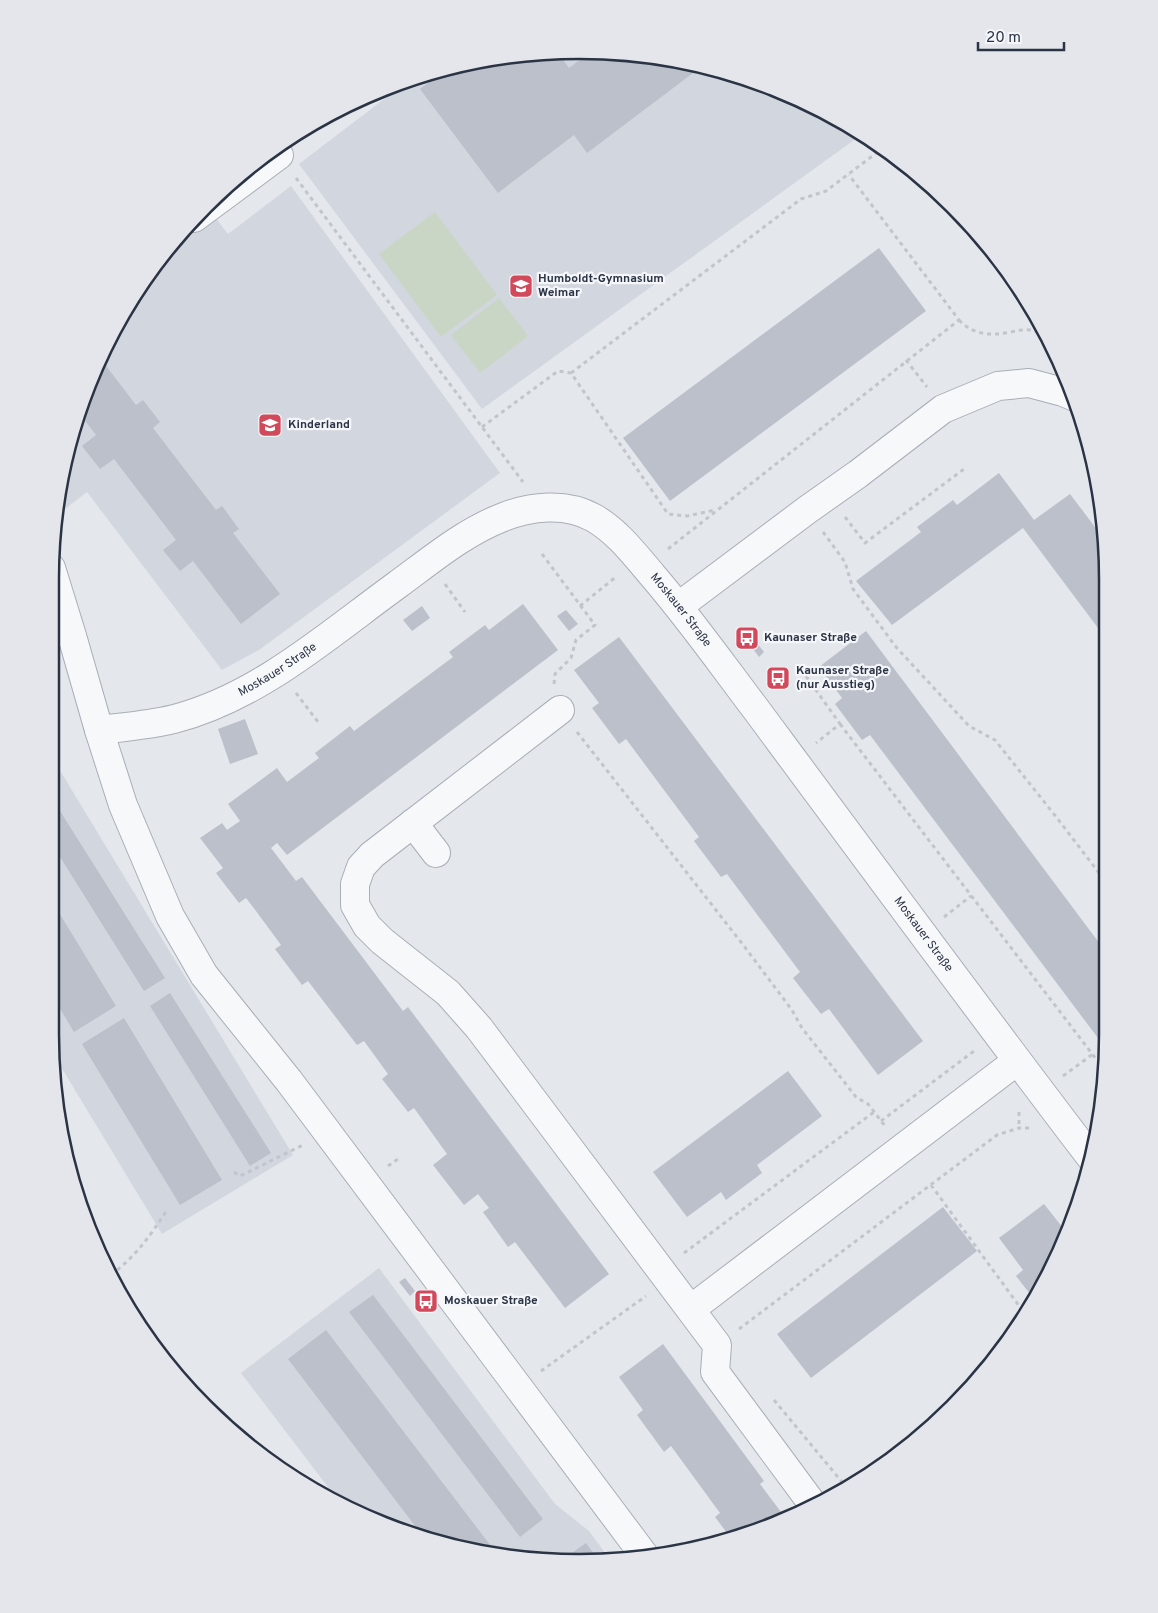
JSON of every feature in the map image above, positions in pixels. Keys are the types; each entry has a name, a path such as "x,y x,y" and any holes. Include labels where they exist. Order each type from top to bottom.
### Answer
{"street":[{"path":"238,186 280,156"},
{"path":"678,606 943,409 998,386 1029,383 1063,388"},
{"name":"Moskauer Straße","path":"99,730 174,719 211,707 250,688 294,660 469,533 502,517 535,508 565,508 592,516 618,535 678,606 996,1034 1086,1151"},
{"path":"59,594 123,805 170,916 204,975 288,1081 641,1551"},
{"path":"560,710 372,855 360,867 355,884 355,905 367,926 382,941 448,993 479,1028 717,1345 715,1372 810,1501"},
{"path":"413,822 436,853"},
{"path":"691,1309 1017,1061"}],"path":[{"path":"482,427 558,371 571,372 801,198 826,191 877,153"},
{"path":"280,156 527,488 535,508"},
{"path":"850,174 958,320 966,328 990,334 1021,330 1036,331"},
{"path":"580,606 716,510 958,320"},
{"path":"906,360 928,388"},
{"path":"571,372 668,514 688,516 716,510"},
{"path":"817,503 865,543 964,469"},
{"path":"817,503 845,562 852,589 896,647 969,726 995,740 1099,873"},
{"path":"542,554 595,625 576,640 571,658 555,674 552,694 560,710 750,954 792,1010 802,1028 856,1097 868,1104 881,1121 996,1034"},
{"path":"429,562 465,612"},
{"path":"279,670 318,722"},
{"path":"806,676 840,724 1098,1062"},
{"path":"816,744 840,724"},
{"path":"1040,1092 1092,1054"},
{"path":"518,1388 874,1112"},
{"path":"717,1345 997,1135 1019,1128 1067,1127"},
{"path":"234,1172 240,1176 309,1142 330,1137"},
{"path":"931,1185 1021,1309"},
{"path":"116,1271 148,1240 167,1210"},
{"path":"770,1395 843,1483"}],"shaded area":[{"name":"Humboldt-Gymnasium Weimar","path":"545,60 613,60 647,63 714,76 778,98 809,112 856,139 482,409 299,164 391,94 444,76 511,63"},
{"name":"Kinderland","path":"291,186 500,473 259,650 222,670 87,492 63,510 76,444 86,412 112,349 128,319 166,262 189,235 214,216 228,234"},
{"path":"59,769 293,1155 162,1234 60,1065"},
{"path":"379,1268 555,1504 589,1531 605,1553 545,1553 511,1550 478,1544 444,1537 412,1527 349,1501 332,1492 241,1373"}],"green space":[{"path":"435,212 497,295 441,337 379,254"},
{"path":"499,298 528,336 480,373 451,335"}],"building":[{"path":"563,59 569,68 581,59 613,60 647,63 693,73 587,153 574,135 498,193 420,89 433,79 444,76 511,63"},
{"path":"879,248 926,311 670,501 623,438"},
{"path":"105,365 136,405 143,400 160,422 153,428 216,510 222,506 239,529 233,533 280,594 241,624 193,561 180,571 163,550 176,540 114,459 100,469 82,446 96,435 84,419"},
{"path":"999,473 1034,520 1070,494 1097,529 1099,629 1023,528 892,625 856,581 921,532 917,527 953,500 957,505"},
{"path":"523,604 558,650 287,855 277,843 271,848 296,881 302,877 403,1011 408,1007 609,1274 565,1308 515,1242 508,1247 483,1212 489,1208 478,1194 464,1205 433,1165 447,1154 414,1108 408,1112 382,1079 388,1074 364,1041 357,1045 308,981 302,985 275,949 281,945 256,911 246,898 239,903 216,873 223,868 200,838 222,823 227,830 240,821 228,804 277,768 287,782 319,758 315,753 350,726 354,731 453,657 449,652 485,625 489,630"},
{"path":"422,606 430,618 412,631 403,620"},
{"path":"566,610 578,624 569,631 557,616"},
{"path":"866,631 1099,943 1099,1039 870,735 862,740 835,704 842,698 819,667"},
{"path":"619,637 923,1041 878,1075 829,1009 821,1014 793,978 800,972 727,874 721,877 694,841 699,837 626,739 619,744 592,708 599,703 574,670"},
{"path":"753,638 764,652 759,657 748,642"},
{"path":"245,719 258,754 230,764 218,729"},
{"path":"59,809 165,978 144,991 59,855"},
{"path":"59,913 116,1006 74,1032 59,1007"},
{"path":"170,993 271,1153 250,1166 150,1006"},
{"path":"124,1018 222,1180 180,1205 82,1044"},
{"path":"788,1071 822,1116 757,1165 762,1173 726,1200 721,1192 687,1217 653,1172"},
{"path":"1044,1204 1062,1227 1030,1294 1016,1276 1023,1270 999,1238"},
{"path":"943,1207 977,1251 811,1378 777,1334"},
{"path":"405,1278 415,1291 410,1296 399,1282"},
{"path":"373,1295 543,1519 520,1537 349,1312"},
{"path":"326,1330 491,1546 444,1537 417,1529 288,1359"},
{"path":"663,1344 764,1481 760,1484 782,1513 727,1533 715,1517 720,1513 671,1446 664,1452 637,1415 643,1410 619,1377"},
{"path":"586,1543 594,1554 579,1554 571,1554"}],"place":[{"name":"Humboldt-Gymnasium Weimar","path":"521,286"},
{"name":"Kinderland","path":"270,425"},
{"name":"Kaunaser Straße","path":"747,638"},
{"name":"Kaunaser Straße (nur Ausstieg)","path":"778,678"},
{"name":"Moskauer Straße","path":"426,1301"}]}
